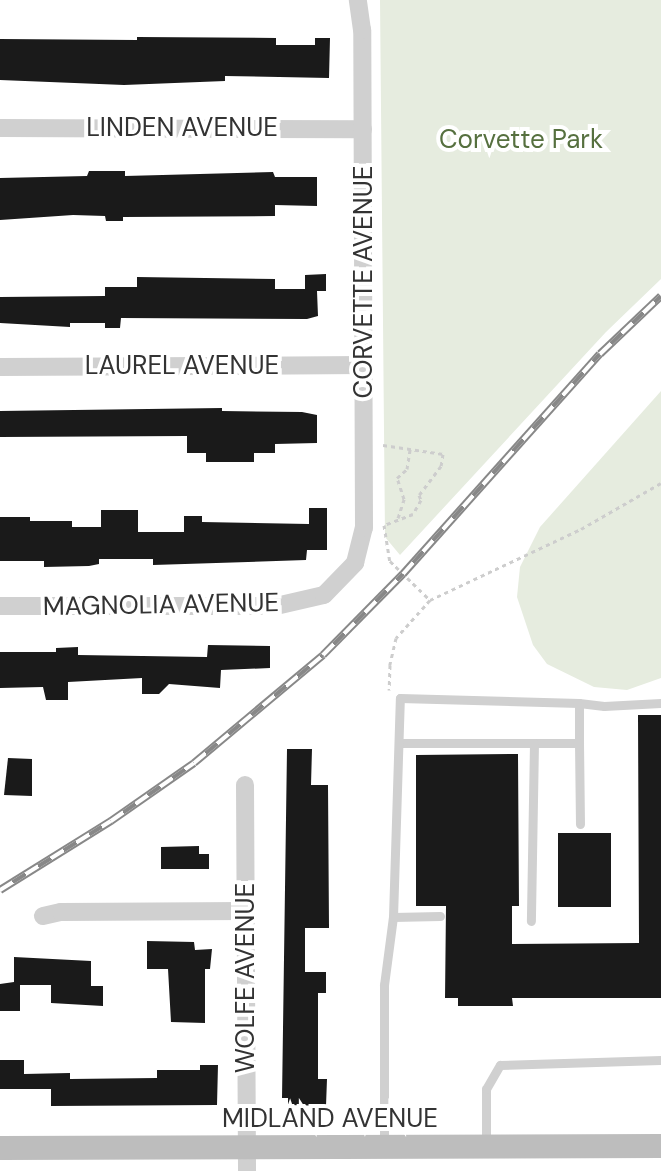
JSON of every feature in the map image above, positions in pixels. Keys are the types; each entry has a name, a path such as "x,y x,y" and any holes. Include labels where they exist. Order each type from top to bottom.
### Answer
{"main road":[{"name":"MIDLAND AVENUE","path":"0,1148 247,1159 384,1147 661,1146"}],"street":[{"name":"CORVETTE AVENUE","path":"355,563 364,528 362,30 358,0"},
{"name":"LINDEN AVENUE","path":"0,128 363,129"},
{"name":"LAUREL AVENUE","path":"0,367 364,365"},
{"name":"MAGNOLIA AVENUE","path":"0,606 276,606 324,595 355,563"},
{"name":"WOLFE AVENUE","path":"245,785 247,1159"},
{"path":"43,916 61,912 246,911"}],"lane":[{"path":"384,1147 384,985 393,917 400,698 604,706 661,703"},
{"path":"579,703 580,824"},
{"path":"399,743 579,743"},
{"path":"531,921 534,743"},
{"path":"393,917 440,916"},
{"path":"486,1146 486,1089 500,1065 661,1060"}],"path":[{"path":"379,445 443,454 441,466 419,495 421,500 413,514 384,525"},
{"path":"397,520 404,499 397,478 407,469 410,449"},
{"path":"401,709 393,703 389,691 393,645 430,600 581,529 661,483"},
{"path":"387,551 390,561 430,600"}],"green space":[{"name":"Corvette Park","path":"380,0 661,0 661,279 606,332 400,555 385,537"},
{"path":"661,391 661,678 627,690 594,687 547,664 533,645 517,597 520,567 540,527"}],"building":[{"path":"137,37 276,38 276,45 315,45 315,38 330,38 329,78 225,76 225,81 124,85 0,80 0,39 137,40"},
{"path":"89,171 125,171 125,176 273,172 275,177 317,177 317,206 275,205 275,216 123,217 123,221 106,221 105,216 73,215 0,220 0,178 87,176"},
{"path":"326,274 326,291 317,291 318,316 307,319 121,318 120,328 105,328 105,323 70,323 70,327 0,323 0,297 105,296 105,287 137,287 137,277 275,279 275,289 305,289 305,275"},
{"path":"222,408 222,411 317,415 317,443 275,444 275,453 254,453 254,462 206,462 206,453 187,453 187,436 0,437 0,411"},
{"path":"309,508 327,508 327,550 307,550 306,560 153,565 153,559 99,559 99,564 89,566 44,567 44,561 0,561 0,517 72,521 72,527 101,527 101,510 138,510 138,532 184,532 184,516 202,516 202,522 309,524"},
{"path":"208,645 270,646 270,668 221,670 220,688 169,684 159,694 142,694 142,678 68,682 68,700 46,700 43,687 0,688 0,652 56,652 56,648 78,647 78,655 207,657"},
{"path":"638,715 661,715 661,998 512,998 513,1006 458,1006 458,998 445,998 446,906 416,906 416,755 518,754 519,906 512,906 512,944 639,943"},
{"path":"287,749 312,749 311,785 328,785 329,928 305,928 305,972 326,972 326,993 318,993 318,1079 327,1079 326,1106 288,1105 288,1098 282,1098"},
{"path":"8,758 32,759 32,796 4,795"},
{"path":"558,833 611,833 611,907 558,907"},
{"path":"199,846 199,854 209,854 209,869 161,869 161,847"},
{"path":"147,941 194,942 195,950 212,949 210,969 205,969 205,1023 171,1022 168,969 147,969"},
{"path":"14,957 91,961 91,986 103,986 103,1006 51,1003 51,985 20,985 20,1011 0,1011 0,984 14,982"},
{"path":"0,1060 24,1060 24,1074 70,1073 70,1079 157,1078 157,1070 200,1070 200,1065 218,1065 217,1105 51,1106 51,1089 0,1089"}],"railway":[{"path":"0,890 111,821 194,763 323,655 403,574 600,354 661,296"}]}
